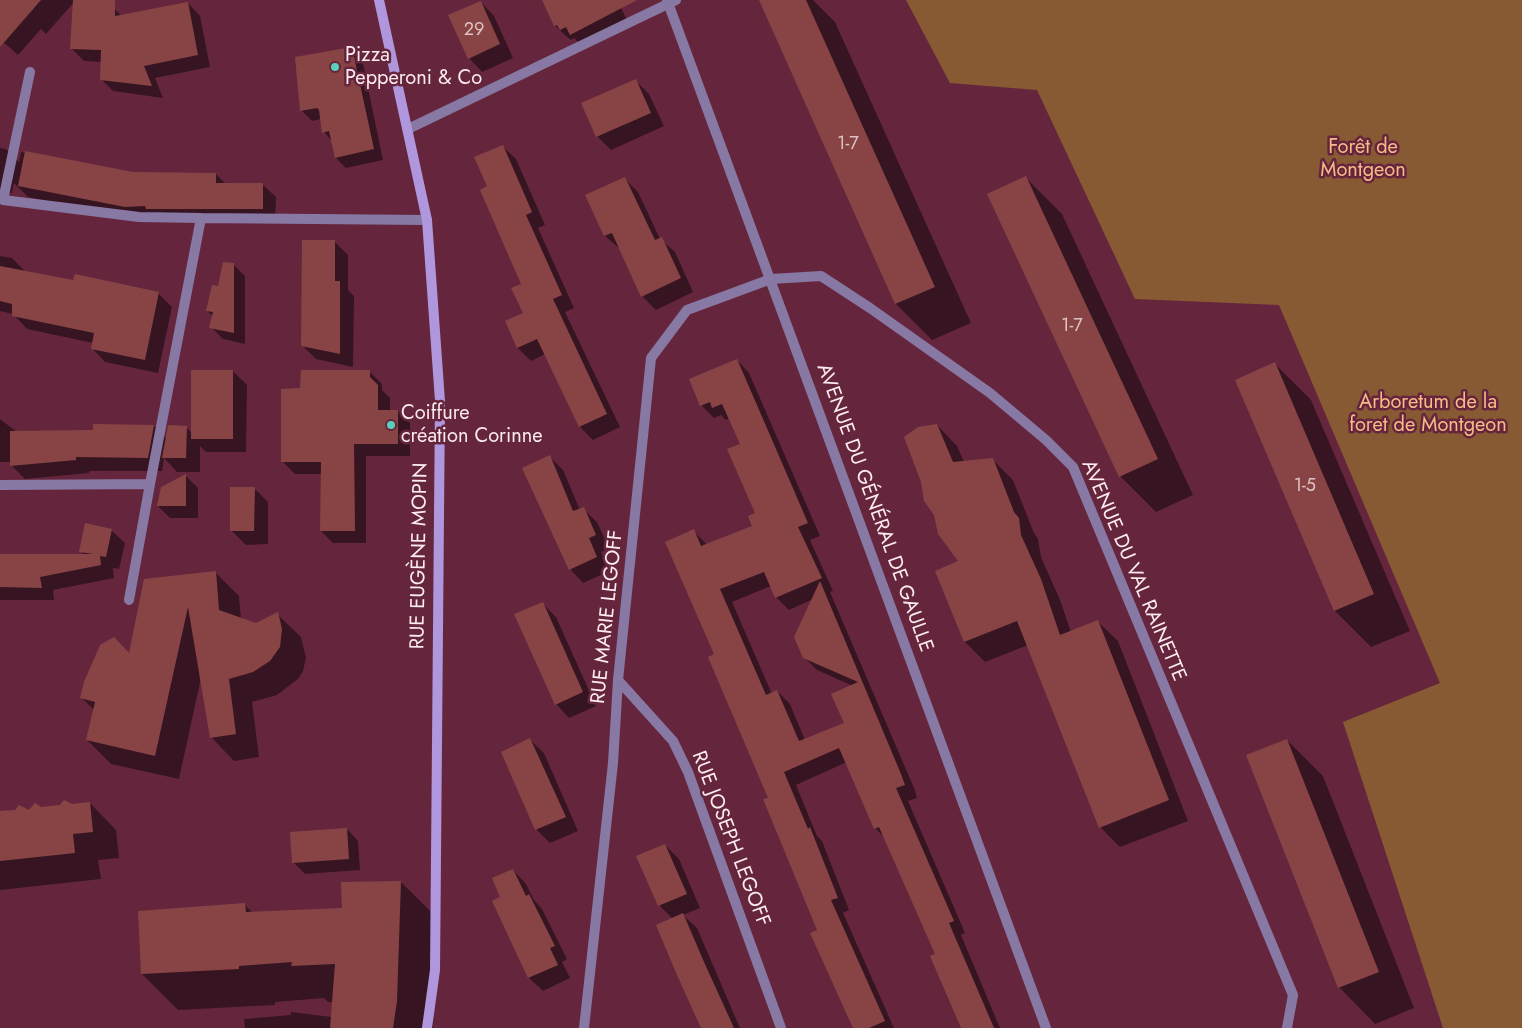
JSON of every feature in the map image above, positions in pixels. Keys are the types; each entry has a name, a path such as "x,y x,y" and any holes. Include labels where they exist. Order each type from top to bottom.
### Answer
{"main road":[{"name":"RUE EUGÈNE MOPIN","path":"379,0 428,220 440,401 435,970 428,1028"}],"street":[{"path":"408,129 671,1"},
{"name":"AVENUE DU GÉNÉRAL DE GAULLE","path":"671,1 1046,1028"},
{"path":"30,72 3,200 139,217 428,220"},
{"path":"129,600 200,218"},
{"name":"AVENUE DU VAL RAINETTE","path":"771,279 821,276 870,308 990,393 1046,440 1073,467 1293,995 1287,1028"},
{"name":"RUE MARIE LEGOFF","path":"584,1028 613,763 618,680 651,358 687,310 771,279"},
{"path":"0,485 150,484"},
{"name":"RUE JOSEPH LEGOFF","path":"618,680 673,741 688,772 781,1028"}],"green space":[{"path":"906,0 1522,0 1522,1028 1443,1028 1343,722 1440,683 1279,305 1135,299 1037,90 950,83"}],"building":[{"path":"0,0 41,0 0,47"},
{"path":"73,0 115,0 115,16 188,2 198,55 144,66 152,86 100,80 101,50 70,49"},
{"path":"542,0 637,0 570,35 566,27 560,30 557,25 554,26"},
{"path":"759,0 806,0 935,287 895,304"},
{"path":"481,1 500,44 468,59 448,15"},
{"path":"352,47 374,149 335,158 329,131 322,133 319,110 317,108 300,111 295,57"},
{"path":"636,79 651,113 596,137 581,103"},
{"path":"503,145 532,212 526,215 562,295 553,299 607,414 579,427 537,339 517,348 505,321 523,313 511,288 521,284 480,190 487,186 474,157"},
{"path":"25,151 133,172 216,173 216,183 263,183 263,209 146,209 145,206 125,207 18,186"},
{"path":"1026,176 1158,459 1119,477 987,194"},
{"path":"625,177 655,240 662,237 681,278 641,297 612,233 604,236 585,195"},
{"path":"302,240 335,240 335,281 340,281 340,354 301,346"},
{"path":"223,262 234,263 234,333 209,328 213,312 206,311 212,285 218,286"},
{"path":"0,266 73,280 75,274 159,292 145,360 91,349 94,333 12,316 12,304 0,301"},
{"path":"737,359 808,523 798,527 822,578 775,598 764,572 720,589 766,695 777,690 799,741 844,723 831,694 858,682 803,658 794,637 820,581 901,774 905,785 896,788 954,921 949,923 994,1028 961,1028 930,956 935,954 879,827 874,829 839,748 784,772 808,829 810,827 838,898 831,900 885,1021 869,1028 853,1028 810,933 817,930 763,799 768,798 708,657 714,654 665,542 694,529 701,546 752,526 748,516 755,513 727,449 740,444 722,404 712,408 710,402 700,406 689,379"},
{"path":"1275,362 1374,594 1334,611 1235,380"},
{"path":"191,370 233,370 233,439 191,439"},
{"path":"301,370 370,370 370,377 378,385 378,410 398,410 398,444 354,444 355,531 320,531 321,462 281,462 281,389 300,388"},
{"path":"93,424 154,425 148,458 76,457 76,460 10,466 10,431 93,430"},
{"path":"937,424 953,462 993,458 1014,512 1019,518 1021,535 1041,579 1060,635 1098,620 1169,800 1099,828 1017,621 964,642 935,571 958,561 938,534 934,515 924,501 921,482 904,437 918,427"},
{"path":"168,425 187,426 186,458 162,458"},
{"path":"550,455 573,511 584,507 596,535 589,538 597,557 569,570 522,468"},
{"path":"186,474 186,506 157,506 161,487"},
{"path":"230,487 255,487 254,531 230,531"},
{"path":"85,523 112,529 106,557 100,556 101,565 40,577 42,588 0,587 0,554 93,554 79,552"},
{"path":"216,571 219,610 256,623 278,612 282,629 280,647 270,661 253,672 229,679 236,734 210,738 188,607 155,756 86,740 95,702 80,698 84,682 100,645 114,637 129,653 144,579"},
{"path":"543,602 583,692 555,705 514,614"},
{"path":"530,738 566,817 535,830 501,752"},
{"path":"1287,739 1379,972 1338,988 1246,755"},
{"path":"64,800 72,804 90,802 93,832 73,834 75,853 0,861 0,811 15,810 19,805 29,810 35,803 41,807 60,805"},
{"path":"347,828 349,859 292,863 290,832"},
{"path":"665,844 687,894 658,906 636,856"},
{"path":"513,869 526,896 529,894 555,946 550,948 558,965 528,978 492,901 500,897 492,878"},
{"path":"401,881 397,1001 393,1028 330,1028 335,964 291,966 292,962 239,966 239,969 141,974 138,911 245,903 246,912 342,908 341,882"},
{"path":"683,913 734,1028 701,1028 677,975 656,925"}],"place":[{"name":"Pizza Pepperoni & Co","path":"335,67"},
{"name":"Coiffure création Corinne","path":"391,425"}],"park label":[{"name":"Forêt de Montgeon","path":"1363,160"},
{"name":"Arboretum de la foret de Montgeon","path":"1428,414"}]}
